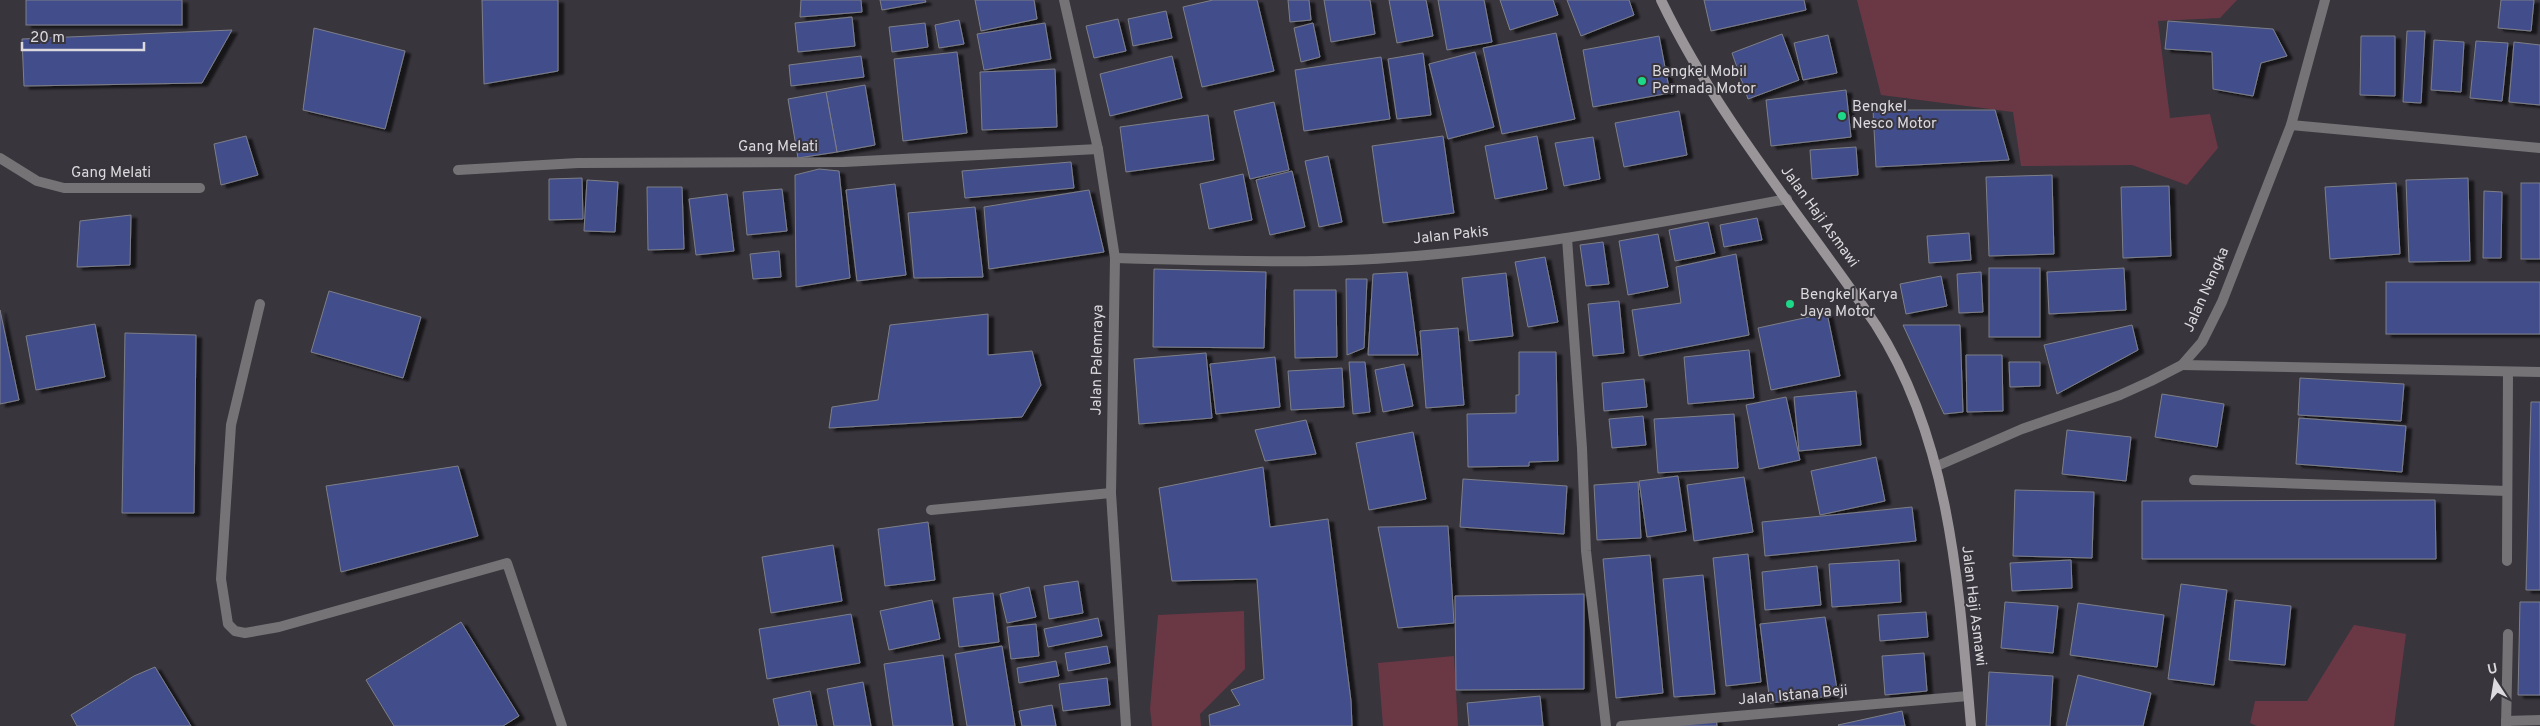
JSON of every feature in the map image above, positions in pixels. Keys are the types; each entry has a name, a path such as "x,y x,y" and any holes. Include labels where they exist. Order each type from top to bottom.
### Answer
{"street":[{"name":"Jalan Palemraya","path":"1064,0 1098,148 1115,258 1111,493 1126,726"},
{"name":"Jalan Haji Asmawi","path":"1661,0 1728,116 1895,354 1916,401 1937,466 1960,603 1971,726"},
{"name":"Jalan Nangka","path":"1937,466 2022,429 2120,395 2182,365 2202,342 2222,302 2291,125 2326,0"},
{"path":"2291,125 2540,148"},
{"name":"Gang Melati","path":"458,170 578,163 844,162 1098,148"},
{"path":"0,149 0,158"},
{"name":"Gang Melati","path":"0,158 38,181 64,188 200,188"},
{"name":"Jalan Pakis","path":"1115,258 1320,261 1450,252 1567,238 1788,199"},
{"path":"1567,238 1582,448 1586,551 1606,726"},
{"path":"260,304 231,425 221,579 228,624 235,631 245,633 279,627 507,563 562,726"},
{"path":"2182,365 2540,372"},
{"path":"2507,561 2508,372"},
{"path":"2194,480 2507,491"},
{"path":"931,510 1111,493"},
{"path":"2508,634 2506,723 2540,720"},
{"name":"Jalan Istana Beji","path":"1621,726 1968,696"}],"shaded area":[{"path":"1857,0 2237,0 2220,18 2158,21 2170,118 2210,114 2218,148 2187,185 2132,165 2021,166 2013,112 1881,95"},
{"path":"1244,611 1245,669 1200,714 1201,726 1152,726 1150,709 1158,615"},
{"path":"2354,625 2406,634 2394,726 2257,726 2250,723 2255,701 2307,701"},
{"path":"1454,656 1458,726 1383,726 1378,663"}],"building":[{"path":"26,0 182,0 182,25 26,25"},
{"path":"482,0 558,0 558,71 484,84"},
{"path":"801,0 861,0 862,12 800,17"},
{"path":"880,0 925,0 926,2 882,10"},
{"path":"975,0 1034,0 1037,19 981,31"},
{"path":"1213,0 1257,0 1274,71 1202,87 1183,7"},
{"path":"1288,0 1309,0 1311,20 1290,22"},
{"path":"1324,0 1370,0 1375,34 1331,42"},
{"path":"1389,0 1426,0 1433,36 1397,43"},
{"path":"1438,0 1484,0 1492,42 1447,50"},
{"path":"1500,0 1553,0 1558,15 1510,30"},
{"path":"1567,0 1629,0 1634,15 1581,36"},
{"path":"1704,0 1804,0 1806,10 1711,31"},
{"path":"2501,0 2534,0 2531,31 2498,28"},
{"path":"1166,11 1172,38 1133,46 1128,19"},
{"path":"852,17 855,46 798,52 795,23"},
{"path":"1118,19 1126,51 1094,58 1086,26"},
{"path":"959,20 964,44 939,48 935,25"},
{"path":"2168,21 2273,29 2287,56 2261,63 2253,96 2213,89 2212,52 2165,49"},
{"path":"925,23 928,47 892,52 889,27"},
{"path":"1045,23 1051,59 984,70 977,34"},
{"path":"1313,23 1320,57 1301,62 1294,28"},
{"path":"314,28 405,51 385,129 303,110"},
{"path":"232,30 202,83 24,86 22,39"},
{"path":"2407,31 2425,31 2421,103 2403,102"},
{"path":"1556,33 1575,119 1502,134 1483,48"},
{"path":"1782,34 1799,80 1748,99 1732,53"},
{"path":"1828,35 1837,73 1803,80 1794,43"},
{"path":"1659,36 1670,93 1593,107 1583,50"},
{"path":"2361,36 2395,36 2395,96 2360,95"},
{"path":"2434,40 2464,42 2461,92 2431,90"},
{"path":"2476,41 2508,43 2502,101 2470,98"},
{"path":"2514,42 2540,45 2540,105 2509,102"},
{"path":"957,52 967,133 903,141 894,59"},
{"path":"1475,52 1494,127 1448,139 1429,64"},
{"path":"1423,53 1431,115 1397,119 1388,59"},
{"path":"861,56 864,77 791,86 789,65"},
{"path":"1172,56 1182,98 1110,116 1100,74"},
{"path":"1381,57 1390,119 1304,131 1295,70"},
{"path":"1055,69 1057,127 982,130 980,72"},
{"path":"865,85 875,145 837,152 826,92"},
{"path":"1846,90 1851,137 1771,146 1766,100"},
{"path":"826,92 837,152 798,158 788,99"},
{"path":"1274,102 1289,170 1250,179 1234,111"},
{"path":"1873,110 1995,110 2009,160 1876,167"},
{"path":"1679,111 1687,155 1624,167 1615,123"},
{"path":"1208,115 1214,160 1126,172 1120,127"},
{"path":"246,136 258,175 221,185 214,144"},
{"path":"1443,136 1454,213 1383,223 1372,146"},
{"path":"1537,136 1547,189 1495,199 1485,146"},
{"path":"1593,137 1600,179 1564,186 1555,143"},
{"path":"1856,147 1858,175 1812,179 1810,150"},
{"path":"1328,156 1342,222 1319,227 1305,161"},
{"path":"1071,162 1074,188 965,198 962,171"},
{"path":"819,169 839,171 850,278 796,287 795,175"},
{"path":"1292,171 1305,227 1270,235 1256,180"},
{"path":"1243,174 1252,220 1209,229 1200,184"},
{"path":"2052,175 2054,254 1989,256 1986,177"},
{"path":"582,178 583,219 549,220 549,179"},
{"path":"2468,178 2470,261 2409,262 2406,180"},
{"path":"587,180 618,182 615,232 584,231"},
{"path":"2396,183 2400,254 2330,259 2325,187"},
{"path":"2521,183 2540,183 2540,259 2521,259"},
{"path":"895,184 906,275 857,281 846,190"},
{"path":"2169,186 2171,256 2123,258 2121,187"},
{"path":"647,187 682,187 684,249 648,250"},
{"path":"782,189 787,231 747,235 743,192"},
{"path":"1089,190 1104,252 989,269 984,207"},
{"path":"2484,191 2502,192 2501,258 2483,258"},
{"path":"727,194 734,251 696,255 689,199"},
{"path":"975,207 983,277 914,278 908,213"},
{"path":"131,215 130,265 77,267 80,221"},
{"path":"1757,218 1762,240 1724,247 1720,225"},
{"path":"1708,222 1715,253 1675,261 1669,230"},
{"path":"1969,233 1971,260 1929,263 1927,236"},
{"path":"1658,234 1668,287 1628,295 1619,241"},
{"path":"1603,242 1609,284 1586,286 1580,245"},
{"path":"779,251 781,277 753,279 750,254"},
{"path":"1736,254 1749,335 1639,356 1632,310 1681,303 1676,267"},
{"path":"1545,257 1558,322 1528,327 1515,262"},
{"path":"1989,268 2040,268 2040,337 1989,337"},
{"path":"2124,268 2126,310 2049,314 2047,272"},
{"path":"1154,269 1266,272 1264,348 1153,347"},
{"path":"1407,272 1418,355 1368,355 1373,274"},
{"path":"1981,272 1983,312 1959,313 1957,274"},
{"path":"1506,273 1513,336 1469,341 1462,278"},
{"path":"1941,276 1947,306 1906,314 1900,284"},
{"path":"1346,279 1367,279 1364,348 1347,355"},
{"path":"2386,282 2540,282 2540,334 2386,334"},
{"path":"1294,290 1336,290 1337,357 1295,358"},
{"path":"329,291 421,317 403,378 311,352"},
{"path":"1619,301 1624,353 1593,356 1588,304"},
{"path":"0,310 19,400 0,404"},
{"path":"1827,313 1840,376 1771,390 1758,328"},
{"path":"988,314 988,355 1032,351 1041,385 1022,417 829,428 832,407 878,400 890,325"},
{"path":"95,324 105,377 36,390 26,336"},
{"path":"1903,325 1960,325 1963,412 1944,414"},
{"path":"2132,325 2138,350 2057,394 2044,345"},
{"path":"1458,328 1464,405 1426,408 1420,331"},
{"path":"125,333 196,335 194,513 122,513"},
{"path":"1749,350 1754,398 1688,404 1684,357"},
{"path":"1519,352 1556,352 1558,461 1529,462 1529,466 1468,467 1467,414 1516,413 1516,395 1519,395"},
{"path":"1206,353 1212,418 1139,424 1134,359"},
{"path":"1966,355 2002,355 2003,411 1967,412"},
{"path":"1275,357 1280,407 1216,414 1210,364"},
{"path":"1349,362 1365,362 1370,412 1353,414"},
{"path":"2009,362 2040,362 2040,386 2010,387"},
{"path":"1404,364 1413,406 1383,412 1375,370"},
{"path":"1342,368 1344,407 1291,410 1288,371"},
{"path":"2300,378 2404,384 2401,421 2298,415"},
{"path":"1644,379 1647,407 1604,411 1602,383"},
{"path":"1856,391 1861,445 1799,451 1794,397"},
{"path":"2162,394 2224,404 2217,447 2155,437"},
{"path":"1786,397 1800,460 1759,469 1746,405"},
{"path":"2531,402 2540,402 2540,590 2526,590"},
{"path":"1734,414 1738,468 1658,473 1654,419"},
{"path":"1643,416 1646,445 1612,448 1609,419"},
{"path":"2299,418 2406,426 2402,472 2296,464"},
{"path":"1306,420 1316,454 1265,461 1255,430"},
{"path":"2067,430 2131,437 2126,481 2062,474"},
{"path":"1413,432 1426,499 1369,510 1356,443"},
{"path":"1876,457 1885,501 1820,515 1811,471"},
{"path":"458,466 478,536 341,572 326,486"},
{"path":"1263,467 1270,527 1328,519 1351,701 1352,726 1210,726 1209,715 1240,705 1231,690 1264,679 1257,579 1172,581 1159,488"},
{"path":"1678,476 1686,531 1647,537 1639,481"},
{"path":"1744,477 1753,532 1694,541 1687,485"},
{"path":"1463,479 1567,486 1564,534 1460,527"},
{"path":"1638,482 1641,538 1597,540 1594,485"},
{"path":"2015,490 2094,492 2092,558 2013,556"},
{"path":"2435,500 2436,559 2142,559 2142,501"},
{"path":"1912,507 1916,541 1765,556 1762,522"},
{"path":"928,522 935,580 885,586 878,529"},
{"path":"1448,526 1454,623 1398,628 1378,527"},
{"path":"833,545 842,601 771,613 762,557"},
{"path":"1748,554 1761,682 1726,686 1713,558"},
{"path":"1650,555 1663,693 1616,698 1603,559"},
{"path":"1899,560 1901,602 1832,607 1829,564"},
{"path":"2071,560 2072,588 2012,591 2010,563"},
{"path":"1817,566 1821,605 1765,610 1762,572"},
{"path":"1703,575 1715,694 1674,697 1663,579"},
{"path":"1078,581 1083,613 1049,619 1044,586"},
{"path":"2181,584 2227,590 2214,685 2168,679"},
{"path":"1029,587 1036,617 1007,623 1000,594"},
{"path":"993,593 999,642 959,647 953,598"},
{"path":"1584,594 1584,689 1456,690 1455,596"},
{"path":"932,600 940,639 889,650 880,611"},
{"path":"2235,600 2291,606 2285,665 2229,660"},
{"path":"2005,602 2058,606 2053,653 2001,648"},
{"path":"2520,602 2540,602 2540,695 2518,695"},
{"path":"2078,603 2164,615 2157,667 2070,655"},
{"path":"1926,612 1928,637 1880,641 1878,615"},
{"path":"851,614 860,663 767,679 759,629"},
{"path":"1825,617 1838,695 1770,703 1760,624"},
{"path":"1098,618 1102,636 1048,647 1044,629"},
{"path":"461,622 519,716 503,726 394,726 366,680"},
{"path":"1036,624 1039,656 1011,659 1007,627"},
{"path":"1002,646 1015,726 967,726 955,654"},
{"path":"1107,646 1110,663 1068,671 1065,653"},
{"path":"1924,653 1927,691 1885,695 1882,656"},
{"path":"943,655 953,726 893,726 884,664"},
{"path":"1056,661 1059,676 1019,683 1017,668"},
{"path":"155,667 191,726 77,726 71,715 134,676"},
{"path":"1989,672 2053,676 2050,726 1986,726"},
{"path":"2078,675 2151,693 2143,726 2066,726"},
{"path":"1107,678 1110,705 1063,711 1059,684"},
{"path":"863,682 871,726 834,726 827,689"},
{"path":"810,691 817,726 779,726 773,699"},
{"path":"1540,696 1543,726 1469,726 1467,703"},
{"path":"1052,705 1056,726 1022,726 1019,711"},
{"path":"1902,711 1905,726 1838,725"},
{"path":"1716,718 1717,726 1653,726"}],"place":[{"name":"Bengkel Mobil Permada Motor","path":"1642,81"},
{"name":"Bengkel Nesco Motor","path":"1842,116"},
{"name":"Bengkel Karya Jaya Motor","path":"1790,304"}]}
